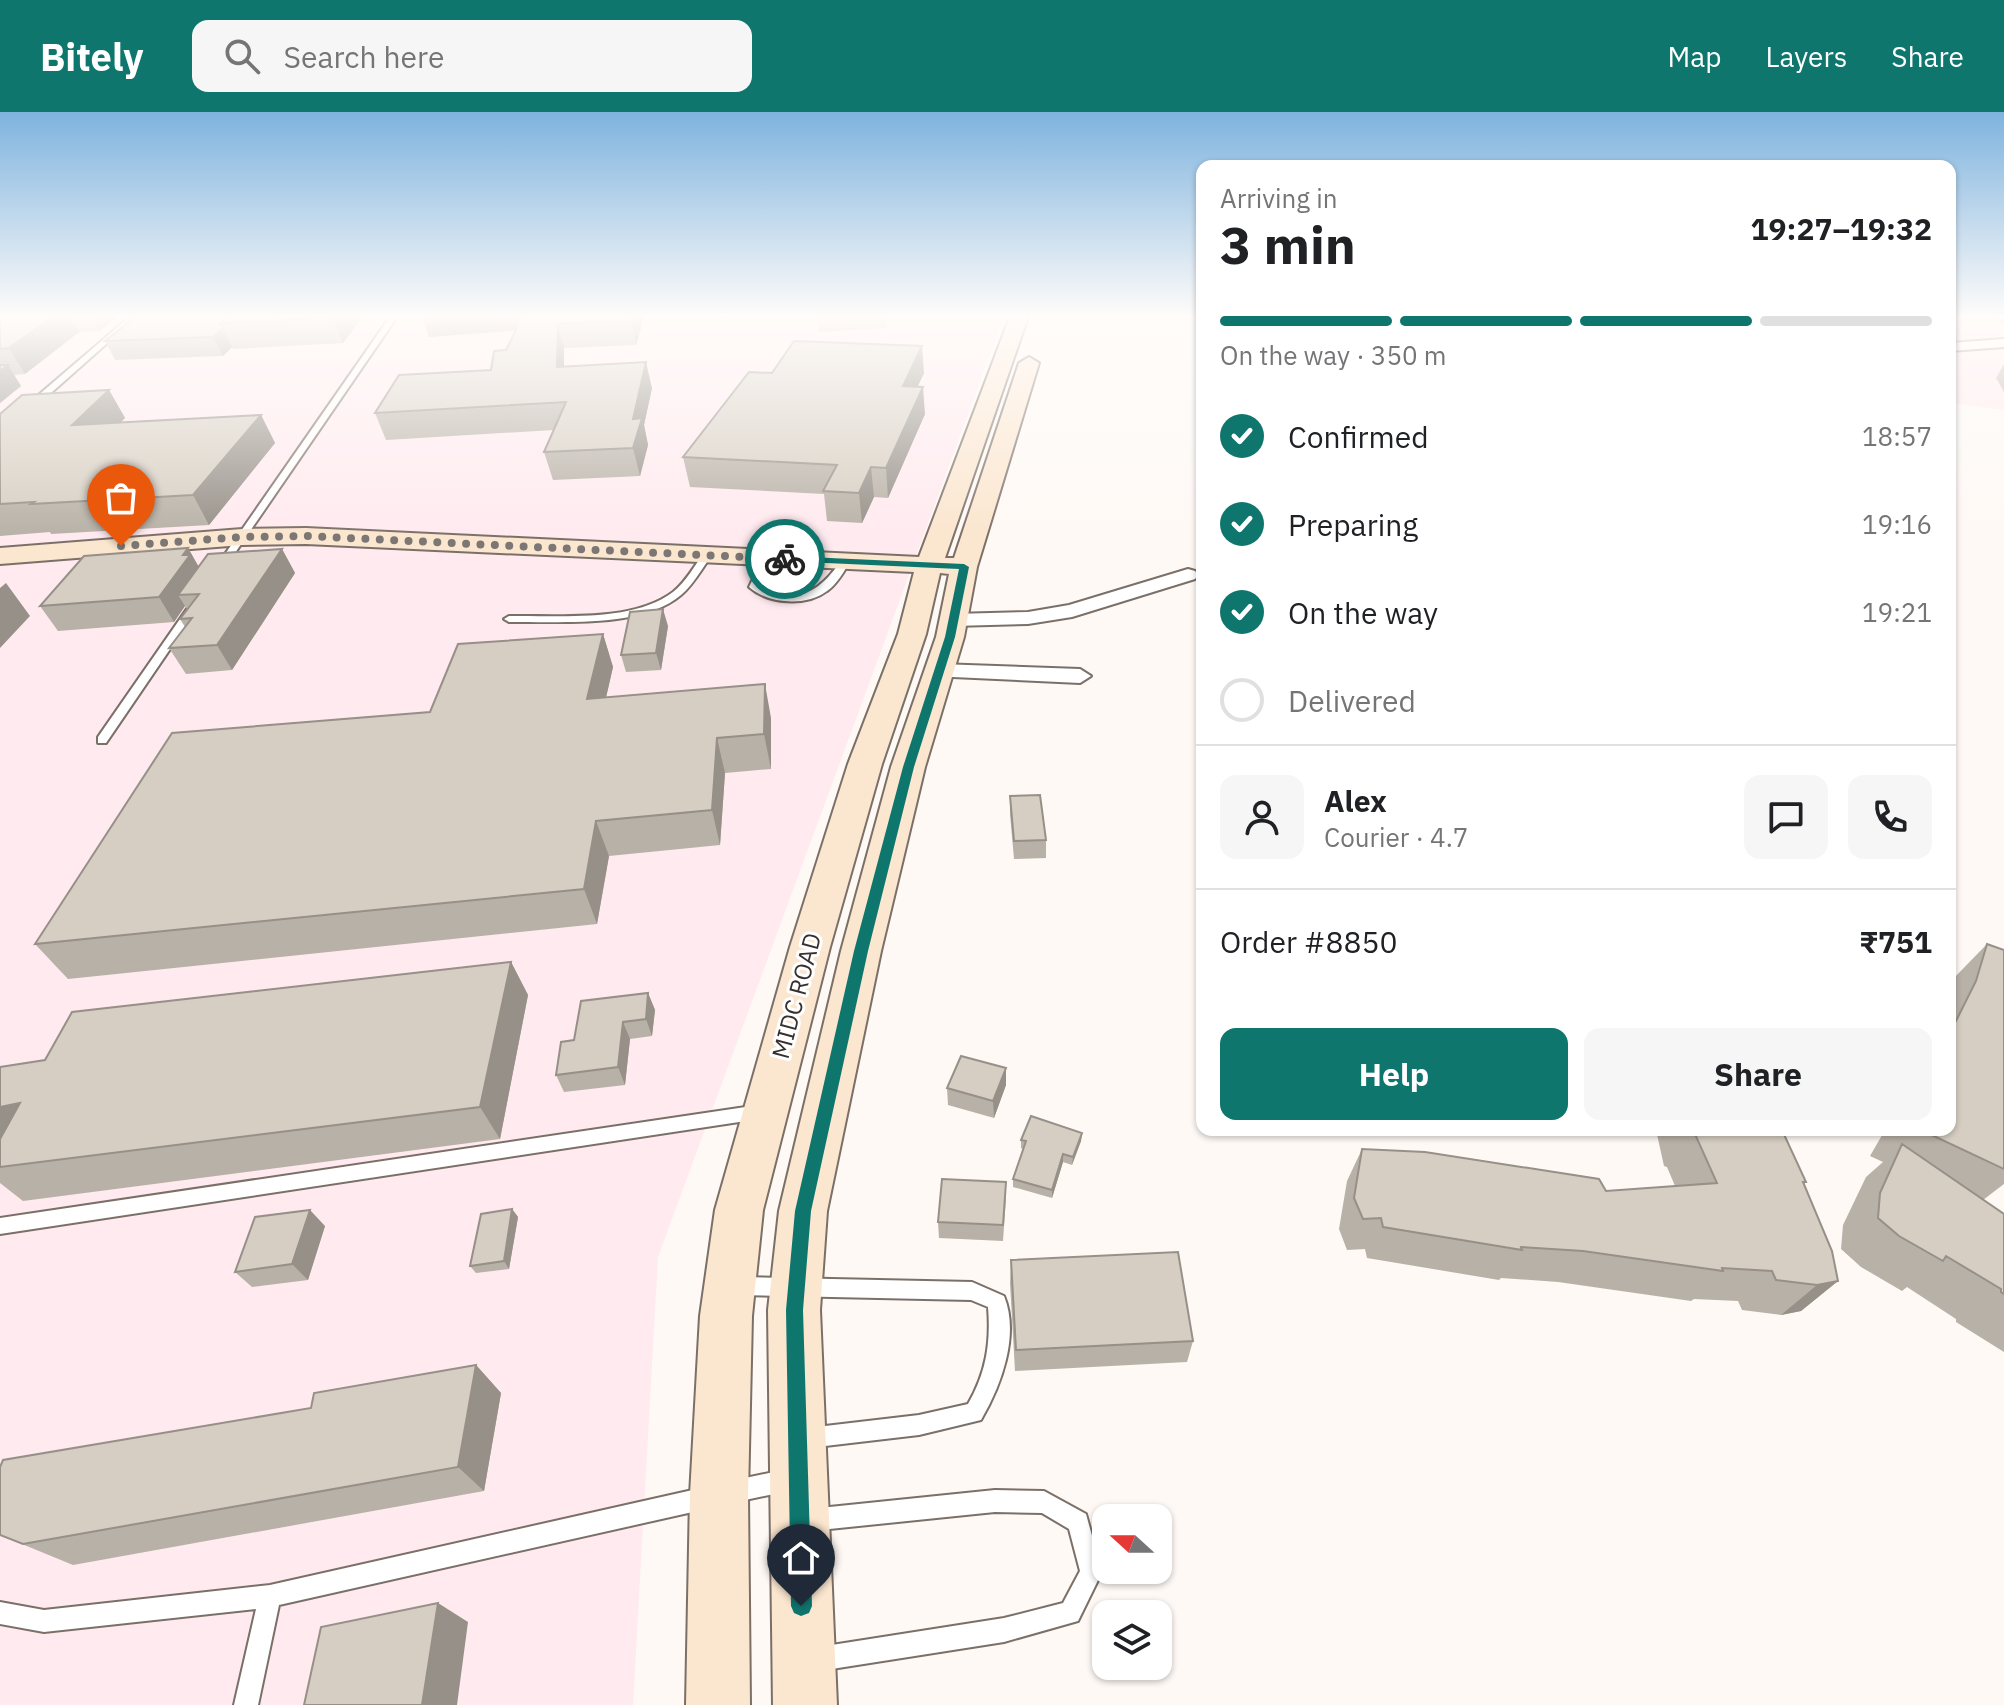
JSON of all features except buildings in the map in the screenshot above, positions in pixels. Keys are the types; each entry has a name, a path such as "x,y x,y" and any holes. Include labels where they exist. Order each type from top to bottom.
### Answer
{"main road":[{"name":"MIDC ROAD","path":"805,1705 796,1458 796,1289 803,1211 861,951 908,767 953,620 947,566 998,388"},
{"name":"MIDC ROAD","path":"718,1705 719,1495 729,1285 739,1210 810,947 865,764 912,634 947,566 1015,388"},
{"path":"0,556 242,537 306,536 947,566"}],"street":[{"path":"953,620 1028,618 1072,611 1188,575"},
{"path":"939,671 1080,676"}],"lane":[{"path":"26,409 50,388"},
{"path":"211,582 345,388"},
{"path":"509,619 615,615 656,605 677,594 707,555"},
{"path":"767,558 754,587 761,593 795,597 822,590 845,561"},
{"path":"102,740 202,595"},
{"path":"0,1226 766,1111"},
{"path":"0,1613 44,1621 270,1596 719,1495 796,1458 974,1413 993,1382 1000,1328 997,1302 972,1291 729,1285"},
{"path":"798,1521 995,1501 1044,1502 1078,1522 1091,1572 1070,1613 1004,1630 803,1662"},
{"path":"246,1705 270,1596"}],"shaded area":[{"path":"0,388 978,388 658,1257 633,1705 0,1705"},
{"path":"1956,388 2004,388 2004,410 1956,404"}],"way so far":[{"path":"121,546 242,537 306,536 785,559"}],"route":[{"path":"785,559 964,567 950,637 908,767 861,951 803,1211 794,1310 801,1606"}]}
